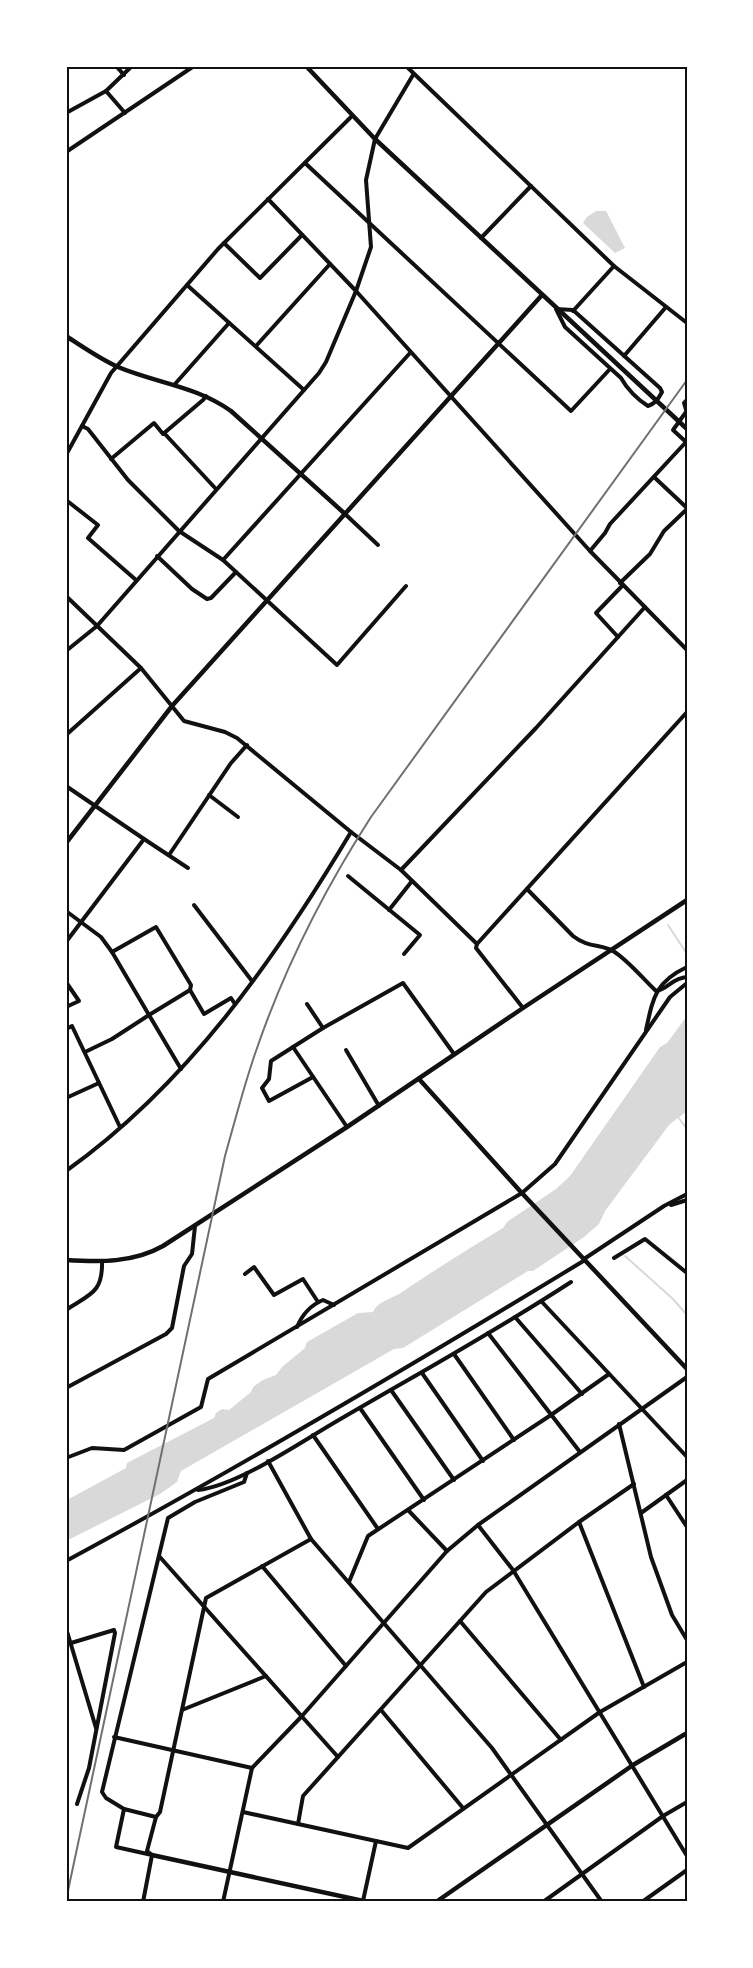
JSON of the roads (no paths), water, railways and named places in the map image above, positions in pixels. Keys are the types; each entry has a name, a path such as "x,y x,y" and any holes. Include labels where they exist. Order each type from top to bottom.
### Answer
{"main road":[{"path":"306,66 375,139 687,429"},
{"path":"66,843 172,706 542,296"},
{"path":"66,336 117,366 206,396 231,411 344,513"},
{"path":"66,1260 102,1261 135,1258 149,1254 195,1227 379,1106 453,1054 687,900"},
{"path":"419,1079 687,1369"},
{"path":"436,1902 633,1765 687,1732"},
{"path":"152,1856 365,1901"}],"street":[{"path":"116,66 124,75"},
{"path":"66,113 106,91 132,66"},
{"path":"66,152 194,66"},
{"path":"406,66 614,266 687,322"},
{"path":"66,651 97,626 319,373 326,362 356,291 371,247 366,180 375,139 413,75"},
{"path":"106,91 125,113"},
{"path":"66,455 117,366 224,243 352,116"},
{"path":"305,163 571,411 610,369"},
{"path":"481,238 531,186"},
{"path":"268,199 356,291 590,551 687,650"},
{"path":"224,243 260,278 303,235"},
{"path":"256,346 330,264"},
{"path":"573,311 614,266"},
{"path":"187,285 304,390"},
{"path":"624,356 666,306"},
{"path":"556,309 573,311 660,388 662,392 652,405 644,404 565,327 556,309"},
{"path":"175,384 229,323"},
{"path":"223,560 410,353"},
{"path":"164,433 206,396"},
{"path":"590,551 610,524 687,442 673,430 686,412 684,403 687,400"},
{"path":"111,459 154,423 216,489"},
{"path":"82,426 88,429 128,480 179,531 223,560 337,665 406,586"},
{"path":"618,637 596,613 650,554 664,531 687,508 654,477"},
{"path":"66,500 98,525 88,538 136,580"},
{"path":"344,513 378,545"},
{"path":"157,556 192,589 207,599 211,598 236,572"},
{"path":"66,596 141,668 184,721 225,732 247,745 348,827 351,832 401,870 477,944"},
{"path":"401,870 531,734 645,607"},
{"path":"66,735 141,668"},
{"path":"523,1008 476,948 477,944 687,712"},
{"path":"169,855 231,763 247,745"},
{"path":"66,786 188,868"},
{"path":"209,795 238,817"},
{"path":"66,1171 100,1146 182,1069 235,1004 290,930 351,832"},
{"path":"66,942 144,839"},
{"path":"348,876 420,935 404,954"},
{"path":"389,910 412,881"},
{"path":"527,888 581,942 612,950 656,991"},
{"path":"194,905 252,981"},
{"path":"66,911 101,937 182,1069"},
{"path":"112,952 156,927 191,985 190,990 204,1014 231,998 235,1004"},
{"path":"645,1034 656,991 669,977 687,968"},
{"path":"656,991 678,978 687,976"},
{"path":"66,982 79,1001 66,1007"},
{"path":"313,1077 269,1101 261,1085 269,1079 271,1061 323,1028 403,983 453,1054"},
{"path":"66,1458 92,1448 124,1450 201,1407 208,1379 453,1232 524,1195 555,1164 670,997 687,983"},
{"path":"85,1052 112,1039 190,990"},
{"path":"307,1004 323,1028"},
{"path":"66,1029 72,1026 120,1127"},
{"path":"293,1047 347,1127"},
{"path":"346,1050 379,1106"},
{"path":"66,1098 99,1083"},
{"path":"66,1562 152,1516 409,1366 664,1206 687,1194"},
{"path":"664,1206 687,1200"},
{"path":"66,1389 166,1334 172,1328 184,1266 192,1254 195,1227"},
{"path":"614,1258 645,1239 687,1274"},
{"path":"66,1310 97,1289 101,1281 102,1261"},
{"path":"245,1274 254,1267 274,1295 303,1279 318,1302"},
{"path":"194,1490 206,1489 247,1473 422,1373 571,1282"},
{"path":"296,1328 301,1318 318,1302 323,1300 334,1305"},
{"path":"542,1301 687,1457"},
{"path":"515,1317 582,1394"},
{"path":"488,1333 580,1452"},
{"path":"454,1354 514,1440"},
{"path":"422,1373 483,1461"},
{"path":"349,1582 368,1536 483,1461 609,1374"},
{"path":"223,1902 252,1768 302,1716 382,1622 447,1551 478,1525 687,1377"},
{"path":"391,1390 454,1480"},
{"path":"360,1408 424,1500"},
{"path":"619,1424 651,1557 672,1615 687,1640"},
{"path":"313,1435 378,1530"},
{"path":"268,1461 311,1539 492,1748 602,1902"},
{"path":"156,1817 123,1809 106,1798 102,1792 168,1518 195,1502 244,1482 247,1473"},
{"path":"641,1513 687,1480"},
{"path":"298,1824 303,1797 486,1592 513,1570 634,1484"},
{"path":"666,1495 687,1527"},
{"path":"408,1510 447,1551"},
{"path":"579,1522 644,1687"},
{"path":"478,1525 513,1570 687,1856"},
{"path":"152,1856 147,1851 156,1817 160,1812 206,1598 311,1539"},
{"path":"159,1556 338,1757"},
{"path":"262,1566 346,1666"},
{"path":"460,1621 561,1740"},
{"path":"66,1628 97,1732"},
{"path":"71,1643 114,1630 97,1732 89,1768 76,1804"},
{"path":"243,1812 408,1848 600,1712 687,1662"},
{"path":"182,1710 266,1676"},
{"path":"381,1710 463,1809"},
{"path":"114,1737 252,1768"},
{"path":"543,1902 551,1900 582,1874 663,1816 687,1802"},
{"path":"123,1809 116,1847 152,1856"},
{"path":"365,1901 376,1841"},
{"path":"143,1902 152,1856"},
{"path":"642,1902 687,1869"}],"waterway":[{"path":"668,925 687,954"},
{"path":"678,1117 687,1129"},
{"path":"625,1256 673,1299 687,1315"}],"railway":[{"path":"66,1900 225,1156 252,1064 279,990 321,901 371,817 687,380"}]}
